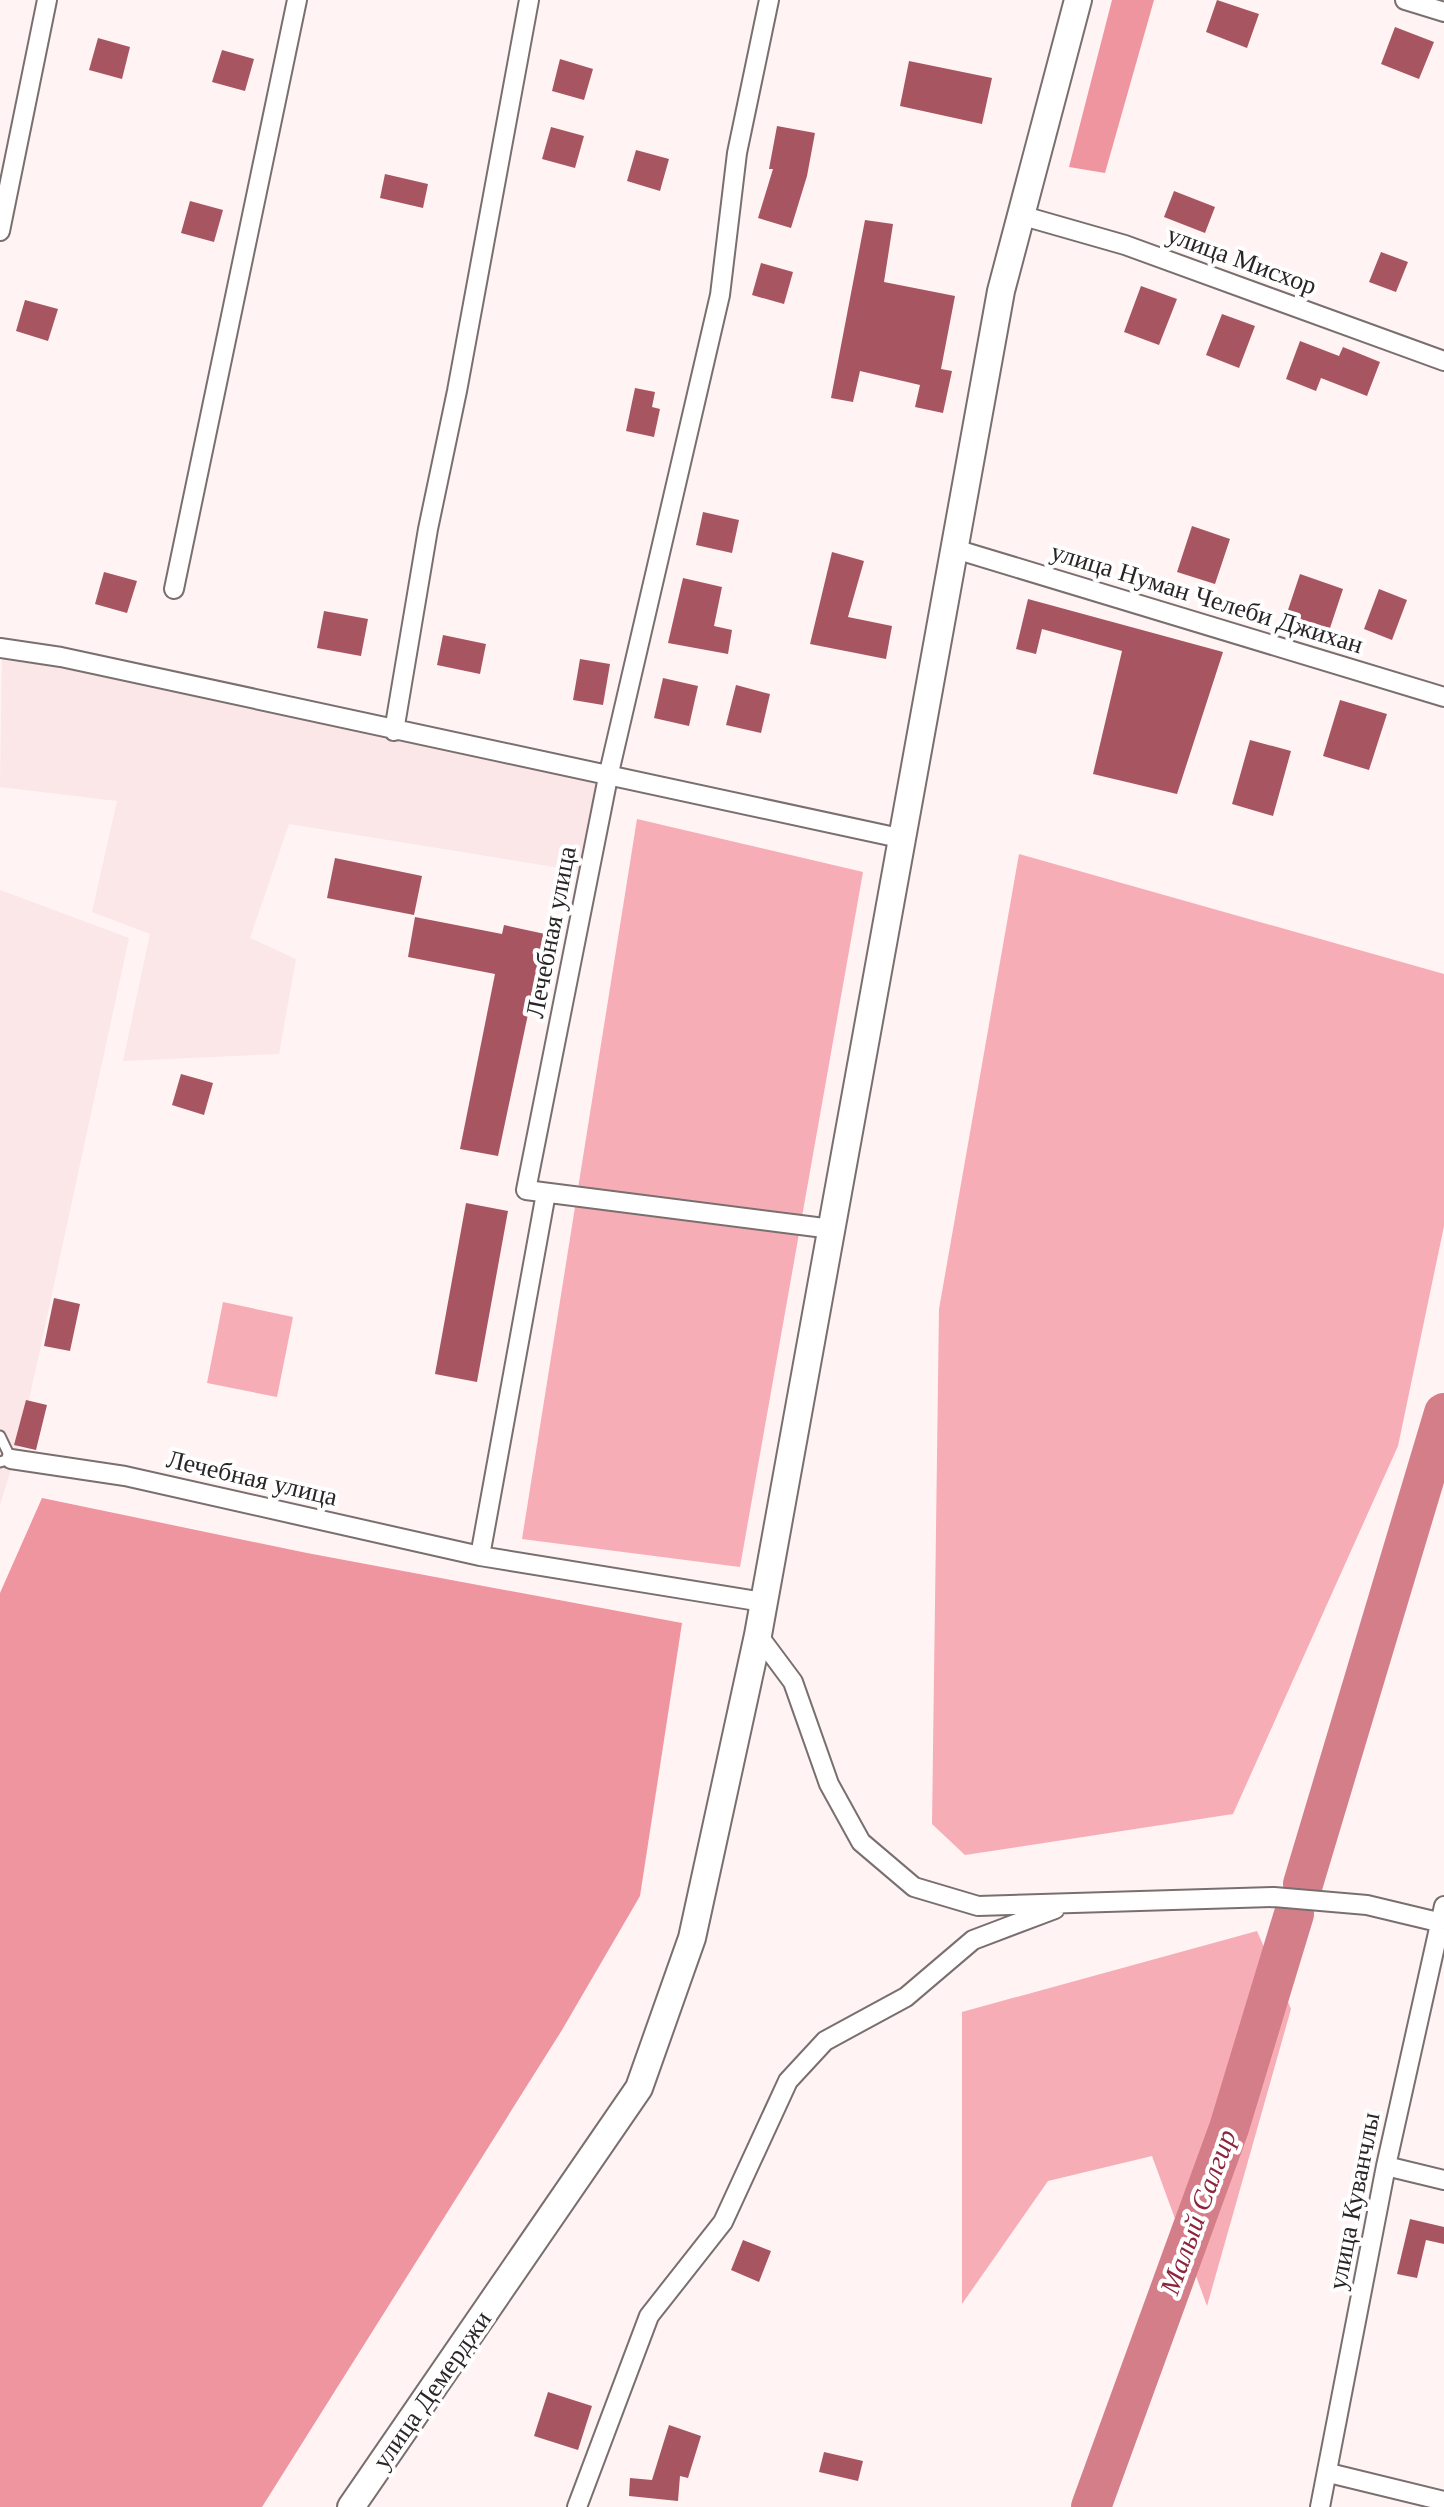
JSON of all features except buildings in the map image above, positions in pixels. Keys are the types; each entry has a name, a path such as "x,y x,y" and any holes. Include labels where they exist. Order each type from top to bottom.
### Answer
{"main road":[{"name":"улица Демерджи","path":"351,2507 639,2088 692,1938 758,1635 1001,291 1078,0"}],"street":[{"path":"0,231 47,0"},
{"path":"174,589 297,0"},
{"path":"394,731 428,529 457,391 529,0"},
{"name":"Лечебная улица","path":"546,1193 526,1190 608,777 720,295 737,153 769,0"},
{"path":"1405,0 1444,12"},
{"name":"улица Мисхор","path":"1020,215 1125,245 1444,361"},
{"name":"улица Нуман Челеби Джихан","path":"955,549 1444,697"},
{"path":"0,648 61,657 904,839"},
{"path":"480,1556 546,1193 832,1229"},
{"name":"Лечебная улица","path":"4,1460 125,1476 480,1556 763,1602"},
{"path":"758,1635 793,1682 829,1784 861,1842 914,1887 978,1906 1274,1897 1441,1914"},
{"path":"577,2507 649,2316 723,2222 788,2081 825,2041 906,1997 973,1940 1065,1905"},
{"name":"улица Куванчлы","path":"1320,2507 1386,2166 1441,1914"},
{"path":"1386,2166 1444,2180"},
{"path":"1329,2473 1444,2501"}],"lane":[{"path":"0,1436 4,1460"}],"shaded area":[{"path":"1112,0 1154,0 1105,173 1069,167"},
{"path":"2,650 394,731 598,783 579,871 289,824 250,938 296,959 279,1054 123,1061 150,934 92,912 117,801 0,787"},
{"path":"637,819 863,872 740,1567 522,1539"},
{"path":"1019,854 1444,974 1444,1226 1398,1446 1233,1814 965,1855 932,1824 939,1309"},
{"path":"0,890 129,938 21,1437 0,1505"},
{"path":"223,1302 293,1317 277,1397 207,1383"},
{"path":"42,1498 307,1553 682,1623 640,1896 562,2030 262,2507 0,2507 0,1593"},
{"path":"1257,1931 1291,2009 1207,2306 1152,2156 1048,2181 962,2304 962,2012"}],"waterway":[{"name":"Малый Салгир","path":"1303,1884 1444,1413"},
{"name":"Малый Салгир","path":"1091,2507 1229,2128 1294,1914"}]}
